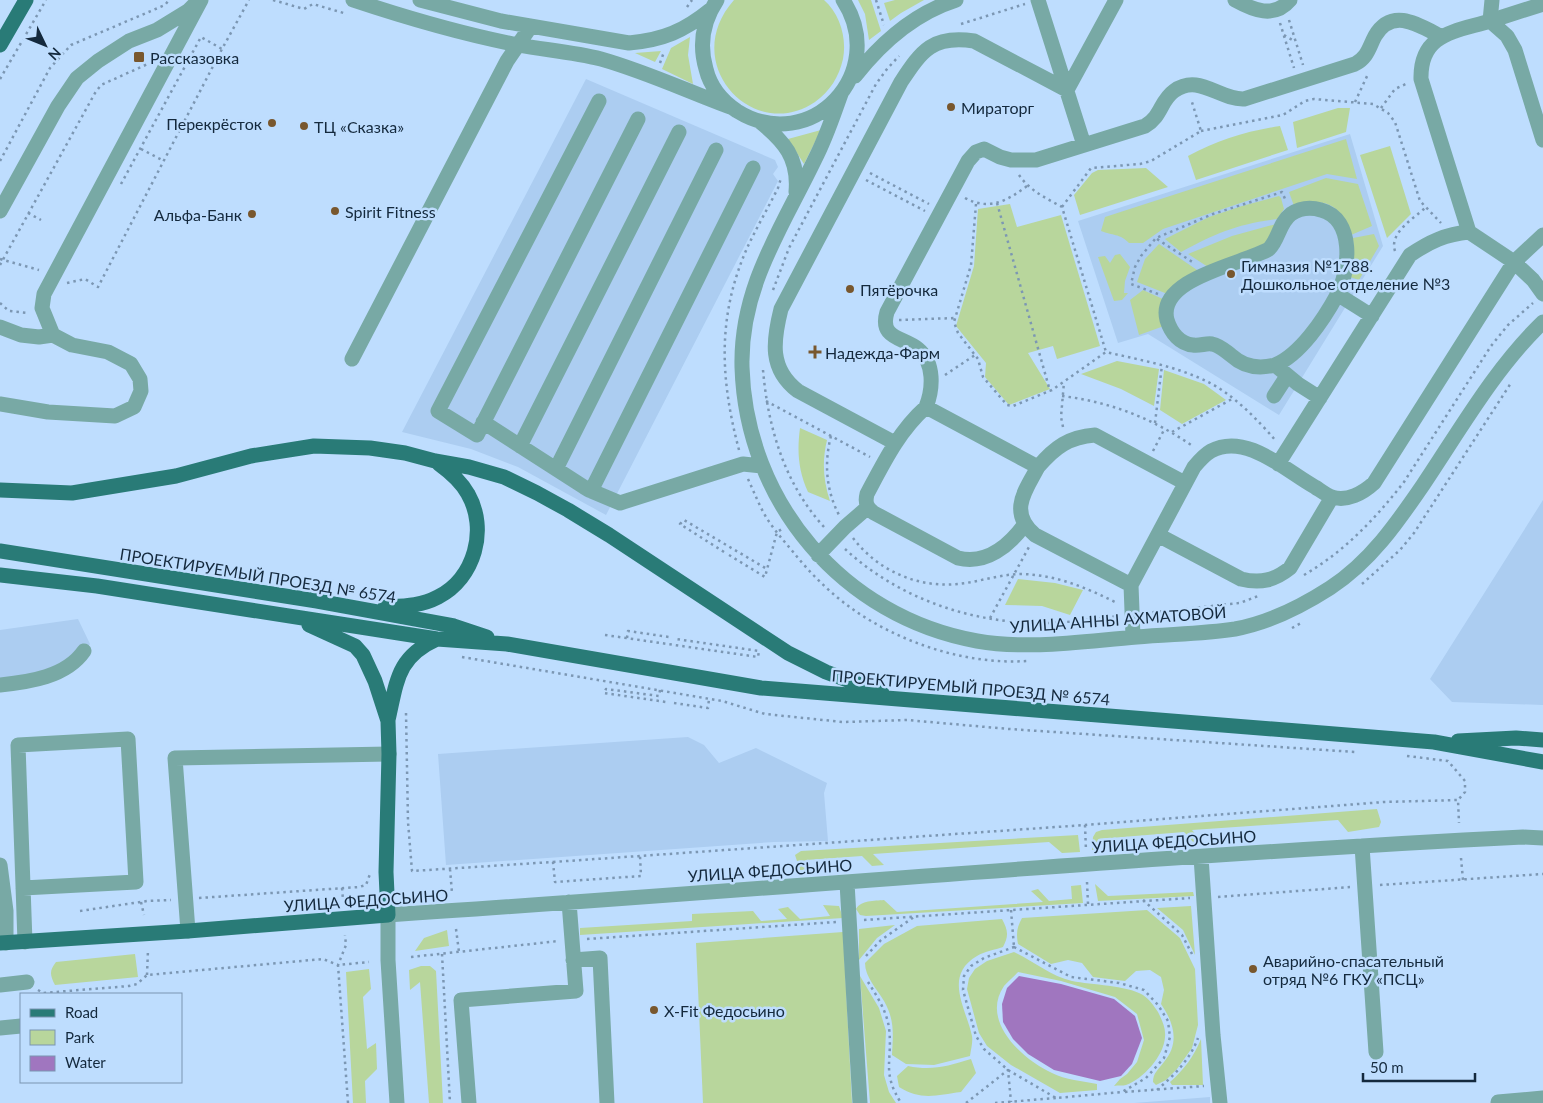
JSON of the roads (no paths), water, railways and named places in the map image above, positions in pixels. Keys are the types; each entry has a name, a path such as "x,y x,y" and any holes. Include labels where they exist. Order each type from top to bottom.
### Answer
{"main road":[{"path":"0,45 24,2"},
{"path":"0,490 72,493 176,476 251,456 314,446 370,448 405,453 469,467 504,477 537,492 568,510 788,653 826,672 897,699"},
{"path":"362,609 414,605 427,602 450,589 470,564 477,545 478,532 474,506 461,483 435,461"},
{"name":"ПРОЕКТИРУЕМЫЙ ПРОЕЗД № 6574","path":"0,551 362,609 454,626 507,644"},
{"name":"ПРОЕКТИРУЕМЫЙ ПРОЕЗД № 6574","path":"0,575 97,586 437,639 507,644 761,688 1434,742 1543,762"},
{"path":"287,616 355,646 363,655 375,681 388,721"},
{"path":"388,915 386,872 388,721 401,669 409,657 422,646 437,639"},
{"name":"ПРОЕКТИРУЕМЫЙ ПРОЕЗД № 6574","path":"1434,742 1516,738 1543,740"},
{"name":"УЛИЦА ФЕДОСЬИНО","path":"3,943 188,932 388,915"}],"street":[{"path":"0,211 58,106 77,78 98,61 129,41 157,30 188,11 200,0"},
{"path":"54,335 42,308 44,294 200,0"},
{"path":"353,0 397,15 518,44 599,59 654,76 734,108 758,121 776,124 804,120 828,107 875,53 907,26 940,5 956,0"},
{"path":"420,0 464,5 531,26 621,42 651,41 663,38 687,27 714,4"},
{"name":"УЛИЦА АННЫ АХМАТОВОЙ","path":"843,0 855,24 858,42 857,61 818,154 757,278 747,309 742,366 746,406 749,425 762,466 785,512 818,555 856,588 884,608 923,626 957,637 1012,645 1236,629 1271,618 1306,603 1354,570 1378,547 1400,518 1501,370 1543,322"},
{"path":"1038,0 1084,145"},
{"path":"1067,90 1116,0"},
{"path":"1235,0 1256,10 1283,5"},
{"path":"1490,20 1492,0"},
{"path":"1539,297 1533,280 1514,262 1469,232 1421,79 1422,61 1426,52 1440,36 1543,1"},
{"path":"714,4 703,35 704,63 715,88 734,108"},
{"path":"1030,529 1018,533 1003,548 982,558 966,560 958,558 874,513 868,507 866,500 867,494 895,443 909,423 926,407 931,396 931,372 925,358 918,349 887,331 884,320 971,156 984,149 1000,158 1036,160 1145,126 1159,114 1164,102 1172,92 1186,84 1204,86 1228,97 1244,99 1355,64 1365,57 1379,31 1392,22 1400,20 1416,22 1440,36"},
{"path":"1490,20 1507,36 1515,50 1543,140"},
{"path":"352,359 498,78 531,26"},
{"path":"895,443 798,391 788,383 780,373 776,362 776,338 782,309 902,82 922,54 941,42 958,39 974,41 1067,90"},
{"path":"599,102 438,411 476,435 638,119"},
{"name":"УЛИЦА АННЫ АХМАТОВОЙ","path":"758,121 782,142 791,155 796,173 795,198"},
{"path":"520,446 679,132"},
{"path":"556,469 716,150"},
{"path":"589,490 594,485 752,168"},
{"path":"1315,208 1327,211 1337,218 1344,229 1347,241 1346,264 1337,294 1304,343 1289,358 1274,365 1262,367 1244,364 1224,349 1215,345 1195,345 1180,340 1172,333 1167,320 1171,299 1184,284 1269,249 1282,223 1291,214 1302,209 1315,208"},
{"path":"1281,458 1410,255 1423,246 1453,234 1469,232"},
{"path":"1133,637 1131,585 1194,467 1205,455 1222,447 1249,448 1281,458 1332,497 1353,496 1360,493 1374,483 1514,262 1543,235"},
{"path":"1337,294 1372,316"},
{"path":"0,328 21,335 39,337 54,335 72,345 108,352 131,364 140,379 141,391 134,407 115,416 48,412 0,404"},
{"path":"1274,365 1320,398"},
{"path":"1274,396 1288,376"},
{"path":"926,407 1038,466"},
{"path":"483,422 589,490 620,503 743,464 762,466"},
{"path":"1131,585 1030,529 1021,513 1021,499 1038,466 1052,451 1066,442 1083,436 1095,435 1185,483"},
{"path":"1158,535 1242,580 1250,582 1266,581 1282,575 1290,568 1332,497"},
{"path":"818,555 845,527 868,507"},
{"path":"0,685 34,679 62,670 72,665 84,651"},
{"path":"23,888 136,882 128,739 18,745 23,888 25,942"},
{"path":"188,932 175,758 389,754"},
{"path":"1523,838 1543,832"},
{"name":"УЛИЦА ФЕДОСЬИНО","path":"388,915 1200,856 1543,838"},
{"path":"1362,846 1376,1052"},
{"path":"1200,856 1212,1035 1220,1103"},
{"path":"0,865 6,910 3,943"},
{"path":"846,883 860,1103"},
{"path":"469,1103 461,1000 576,991 569,902"},
{"path":"388,915 388,960 397,1103"},
{"path":"573,960 600,958 608,1103"},
{"path":"0,984 27,982"},
{"path":"0,1028 20,1026"},
{"path":"1506,1102 1543,1098"}],"water":[{"path":"1019,976 1061,984 1114,999 1135,1016 1142,1038 1132,1064 1121,1076 1100,1081 1054,1070 1028,1054 1013,1039 1003,1022 1002,1004 1007,988"}],"place":[{"name":"Рассказовка","path":"139,57"},
{"name":"Мираторг","path":"951,107"},
{"name":"Перекрёсток","path":"272,123"},
{"name":"ТЦ «Сказка»","path":"304,126"},
{"name":"Spirit Fitness","path":"335,211"},
{"name":"Альфа-Банк","path":"252,214"},
{"name":"Гимназия №1788. Дошкольное отделение №3","path":"1231,274"},
{"name":"Пятёрочка","path":"850,289"},
{"name":"Надежда-Фарм","path":"815,352"},
{"name":"Аварийно-спасательный отряд №6 ГКУ «ПСЦ»","path":"1253,969"},
{"name":"X-Fit Федосьино","path":"654,1010"}]}
